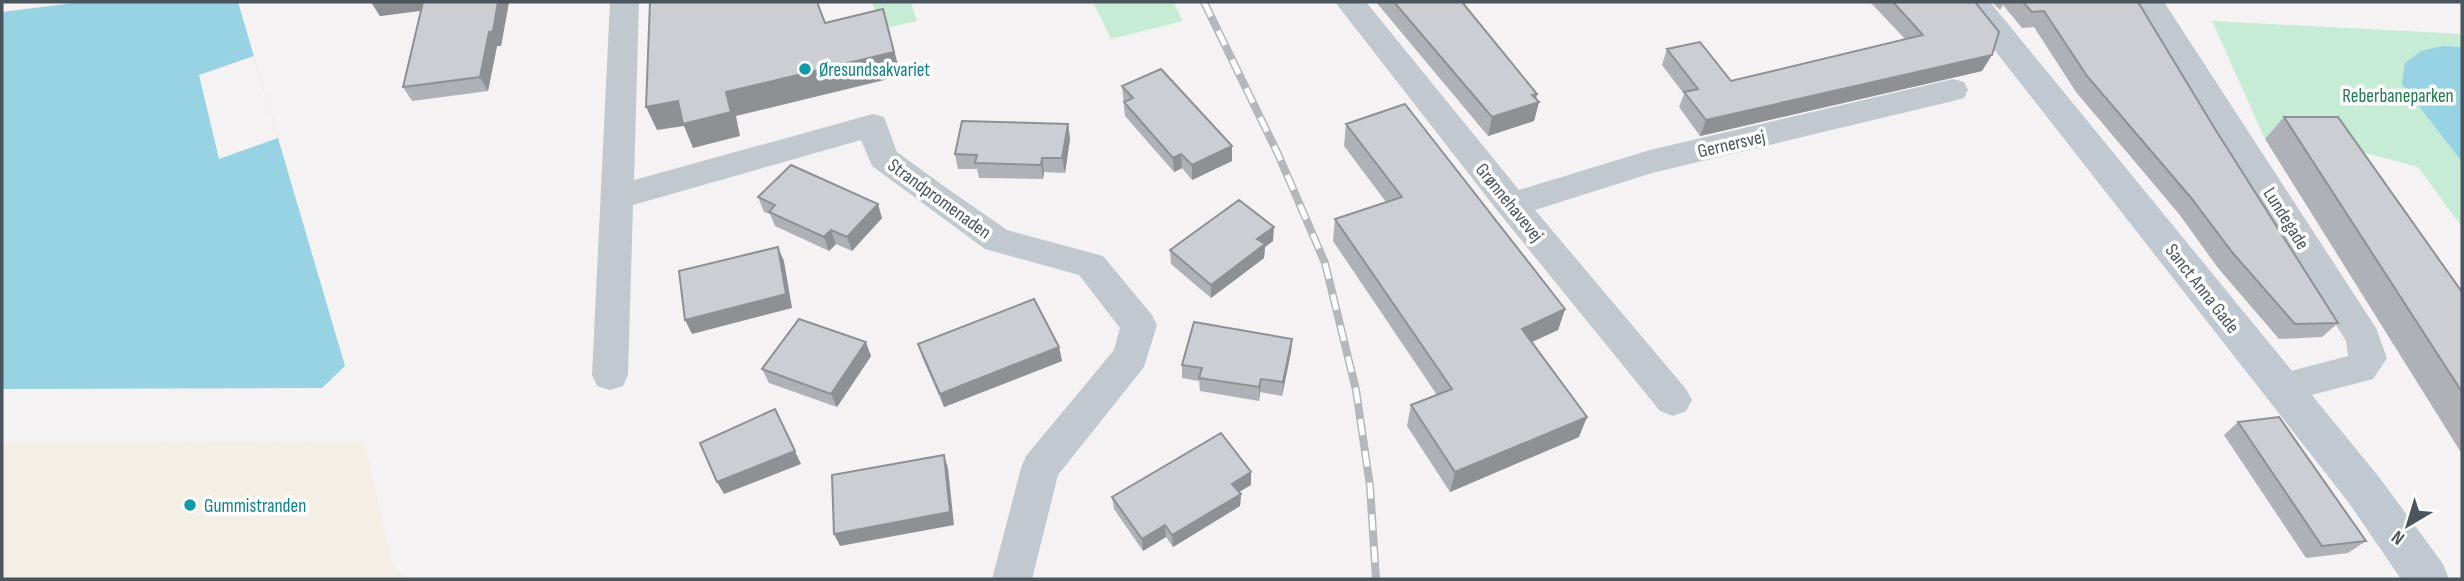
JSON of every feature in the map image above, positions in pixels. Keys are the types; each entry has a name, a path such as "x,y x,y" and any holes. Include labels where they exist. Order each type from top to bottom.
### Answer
{"main road":[{"name":"Sanct Anna Gade","path":"1973,2 2364,490 2427,579"}],"street":[{"path":"610,375 624,2"},
{"name":"Grønnehavevej","path":"1350,2 1511,205 1673,400"},
{"name":"Lundegade","path":"2149,2 2366,348 2369,358 2360,368 2281,388"},
{"name":"Gernersvej","path":"1511,205 1650,162 1953,90"},
{"name":"Strandpromenaden","path":"617,197 873,125 883,158 997,240 1091,265 1139,325 1131,356 1040,468 1012,579"}],"green space":[{"path":"872,2 911,2 917,21 881,29"},
{"path":"1093,2 1173,2 1183,21 1111,39"},
{"name":"Reberbaneparken","path":"2212,21 2462,34 2462,227 2418,167 2318,140 2265,139"}],"sand":[{"name":"Gummistranden","path":"364,441 393,567 409,579 2,579 2,442"}],"water":[{"path":"81,2 238,2 345,366 322,388 2,389 2,12"},
{"path":"2442,46 2462,47 2462,162 2402,84 2405,63 2421,51"}],"pier":[{"path":"254,56 278,138 219,159 199,75"}],"building":[{"path":"423,2 498,2 480,77 403,87"},
{"path":"650,2 817,2 825,23 883,9 894,52 726,92 731,112 683,124 678,101 646,107"},
{"path":"1394,2 1462,2 1537,94 1532,95 1539,102 1492,117"},
{"path":"1893,2 1975,2 1999,32 1992,55 1706,120 1684,92 1698,89 1667,49 1700,42 1731,81 1923,35"},
{"path":"2023,2 2138,2 2338,323 2295,324 2087,76 2044,11 2032,12"},
{"path":"1161,69 1232,146 1192,165 1181,154 1173,158 1124,102 1133,98 1122,86"},
{"path":"1405,104 1565,309 1522,329 1587,417 1455,472 1411,405 1452,389 1335,219 1402,197 1346,124"},
{"path":"2284,117 2338,117 2462,292 2462,392"},
{"path":"962,121 1068,124 1062,158 1042,158 1041,165 975,163 977,155 955,154"},
{"path":"791,165 878,204 847,237 831,230 824,237 769,212 775,205 758,197"},
{"path":"1239,200 1274,227 1257,239 1265,244 1211,285 1170,250"},
{"path":"778,247 786,294 685,320 679,271"},
{"path":"1034,299 1059,347 940,394 918,344"},
{"path":"799,319 866,342 831,394 762,369"},
{"path":"1194,322 1292,339 1283,382 1261,379 1259,387 1199,378 1202,368 1182,365"},
{"path":"775,409 795,451 717,482 700,443"},
{"path":"2279,417 2366,541 2322,546 2238,422"},
{"path":"1221,433 1251,472 1232,484 1241,494 1172,535 1165,525 1142,539 1112,497"},
{"path":"944,455 950,512 834,534 832,475"}],"railway":[{"path":"1204,2 1278,154 1325,263 1356,390 1370,486 1376,579"}],"place":[{"name":"Øresundsakvariet","path":"805,69"},
{"name":"Gummistranden","path":"190,505"}]}
